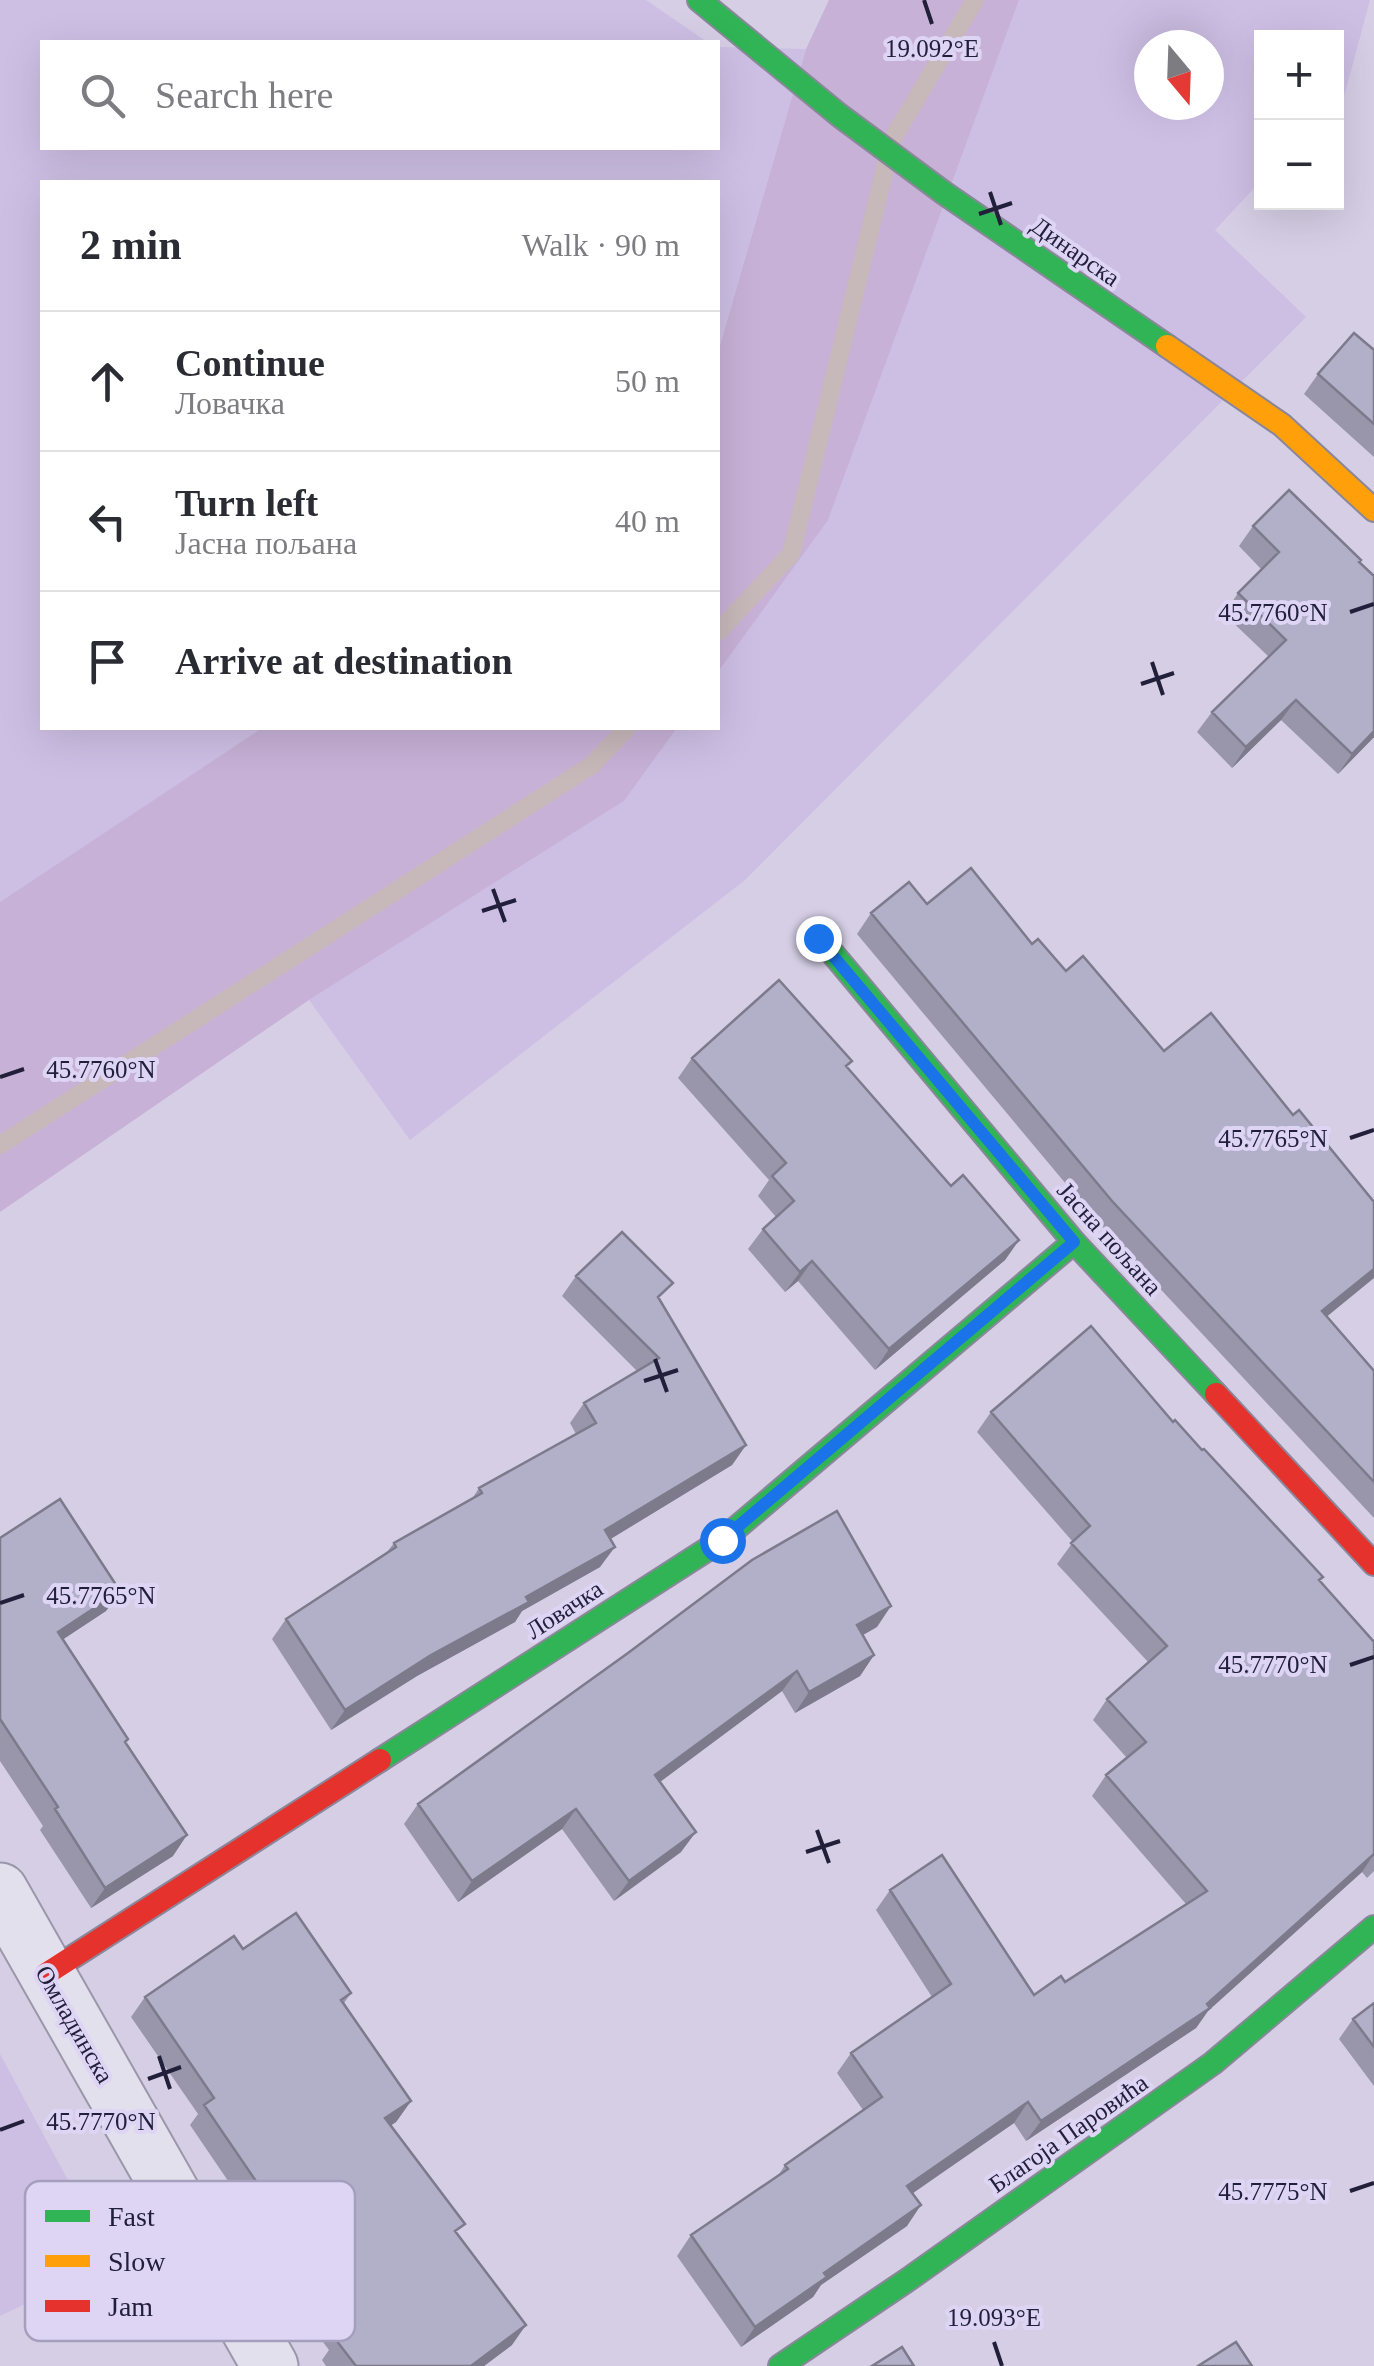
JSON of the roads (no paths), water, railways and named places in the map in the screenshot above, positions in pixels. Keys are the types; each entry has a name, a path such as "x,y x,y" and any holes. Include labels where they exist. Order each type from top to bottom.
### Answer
{"street":[{"name":"Динарска","path":"699,0 839,115 944,193 1282,426 1374,510"},
{"name":"Јасна пољана","path":"818,938 1074,1242 1374,1564"},
{"name":"Ловачка","path":"46,1974 722,1540 1074,1242"},
{"name":"Омладинска","path":"0,1891 164,2181"},
{"name":"Благоја Паровића","path":"780,2366 1213,2064 1374,1926"},
{"name":"Омладинска","path":"256,2341 270,2366"}],"waterway":[{"path":"720,630 791,554 892,140 975,0"},
{"path":"0,1145 592,765 625,730"}]}
